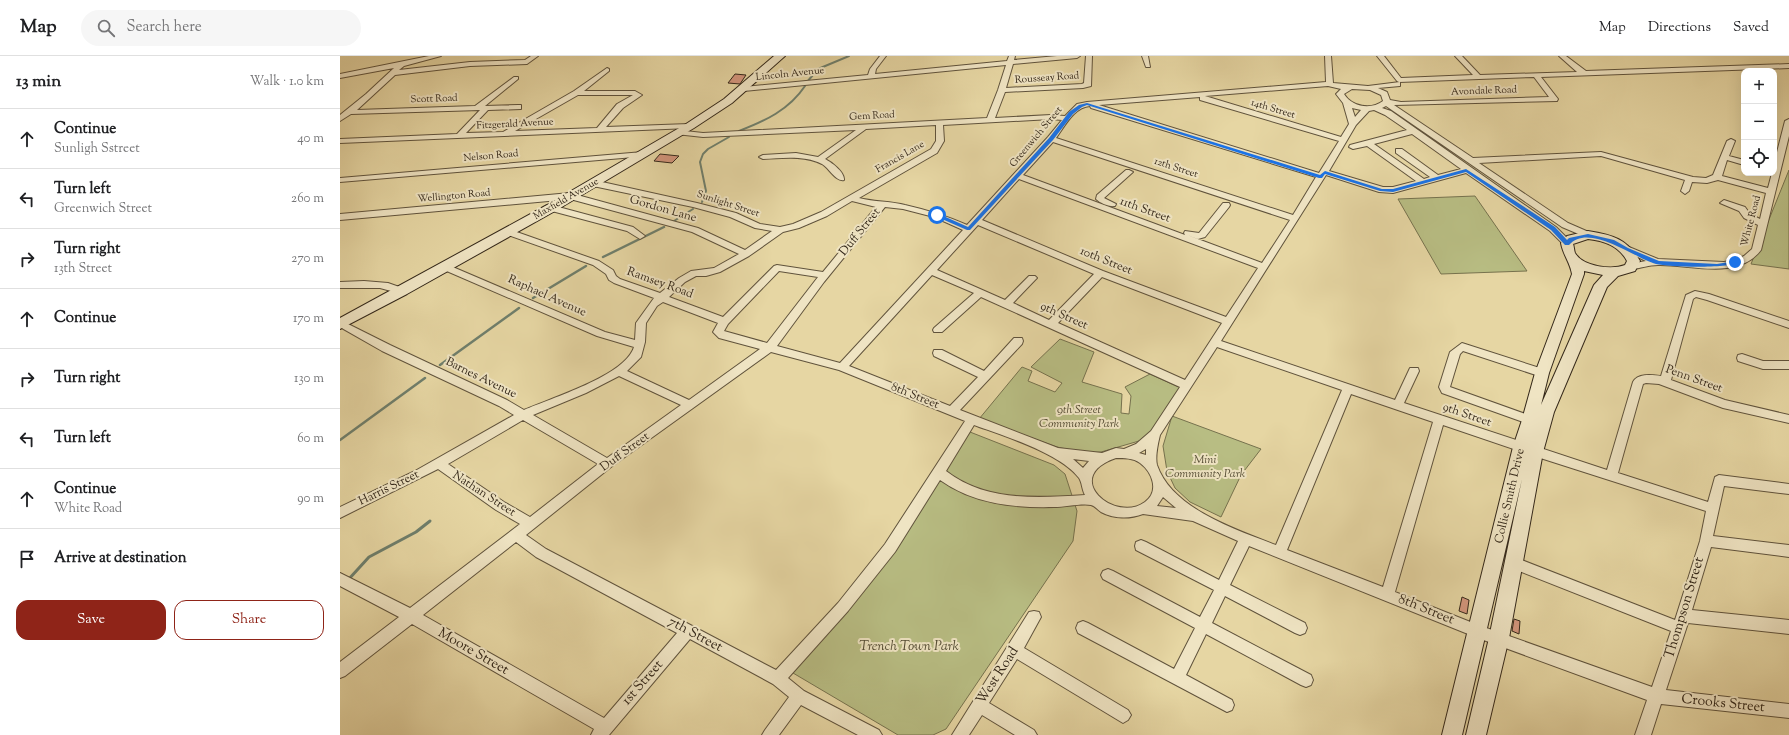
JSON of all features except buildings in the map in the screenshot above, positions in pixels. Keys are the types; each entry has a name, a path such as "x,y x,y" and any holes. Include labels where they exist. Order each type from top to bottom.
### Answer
{"street":[{"path":"340,76 438,56"},
{"path":"394,73 470,64 527,62 535,56"},
{"name":"Maxfield Avenue","path":"340,324 445,268 551,208 690,126 744,89 780,56"},
{"path":"871,76 873,69 883,56"},
{"name":"Lincoln Avenue","path":"744,89 871,76 1011,59 1077,56"},
{"name":"Rousseay Road","path":"1002,90 1083,86 1088,84 1089,56"},
{"path":"1145,56 1148,66"},
{"path":"1328,56 1329,85 1344,101 1356,107 1371,108 1388,113 1466,170 1553,229 1567,243 1568,252 1576,261 1593,270 1613,273 1622,273 1629,270 1633,266 1634,261 1626,249 1605,238 1588,235 1565,225 1470,161 1386,100 1375,89 1358,86 1342,90 1340,94 1344,101 1353,124"},
{"path":"1057,453 1100,457 1126,453 1140,447 1155,434 1295,219 1353,124 1371,108 1386,100 1398,82 1380,56"},
{"path":"1458,56 1479,78"},
{"path":"1562,56 1585,74"},
{"path":"990,120 1002,90 1011,59"},
{"path":"340,119 394,73 402,64"},
{"name":"Greenwich Street","path":"842,368 1018,176 1051,139 1067,118 1077,108 1087,104 1329,85 1383,86 1398,82 1479,78 1789,66"},
{"path":"504,135 577,93 607,70"},
{"name":"Avondale Road","path":"1386,100 1401,104 1554,99 1537,76"},
{"path":"477,108 516,78"},
{"path":"577,93 635,93 638,95 620,106 600,129"},
{"name":"14th Street","path":"1196,96 1344,140"},
{"path":"1087,104 1322,174 1382,190 1393,190 1466,170"},
{"name":"Scott Road","path":"350,112 518,107"},
{"path":"459,136 486,108"},
{"name":"Gem Road","path":"679,132 721,134 1060,116 1067,118"},
{"name":"White Road","path":"1777,165 1789,121"},
{"name":"Francis Lane","path":"851,198 937,148 941,136 940,122"},
{"name":"Fitzgerald Avenue","path":"340,141 690,126"},
{"path":"820,159 864,126"},
{"path":"1353,147 1413,131"},
{"name":"12th Street","path":"1051,139 1295,219"},
{"path":"1717,177 1731,141"},
{"path":"1368,143 1422,182"},
{"path":"1399,151 1436,178"},
{"name":"Nelson Road","path":"340,180 643,154"},
{"path":"1470,161 1601,154 1689,179 1707,181 1717,177 1771,192"},
{"path":"763,157 792,156 820,159 835,168 841,178"},
{"path":"1725,157 1741,162"},
{"path":"1129,172 1101,195 1100,199 1168,228 1194,235 1202,235 1226,205"},
{"name":"11th Street","path":"1018,176 1168,228 1264,267"},
{"name":"White Road","path":"1633,266 1658,262 1717,265 1749,259 1756,250 1774,176"},
{"path":"1684,191 1689,179"},
{"name":"Sunlight Street","path":"593,183 694,205 733,215 758,226 780,230 811,220 851,198"},
{"name":"Wellington Road","path":"340,217 570,196"},
{"name":"Gordon Lane","path":"570,196 695,230 746,254"},
{"path":"851,198 882,205 904,207 937,215 968,229"},
{"path":"1724,203 1742,209 1747,216 1763,224"},
{"name":"Duff Street","path":"340,671 607,464 770,347 825,275 882,205"},
{"path":"551,208 630,229 640,236"},
{"name":"10th Street","path":"977,221 1100,272 1228,321"},
{"path":"639,344 641,323 661,298 682,280 694,273 706,273 717,270 746,254 780,230"},
{"name":"Ramsey Road","path":"508,232 596,263 610,272 612,278 617,281 724,322"},
{"path":"1567,243 1571,239 1588,235"},
{"name":"White Road","path":"1626,249 1658,262"},
{"name":"Collie Smith Drive","path":"1476,735 1499,638 1514,563 1528,449 1530,420 1542,373 1578,274 1576,261"},
{"name":"Raphael Avenue","path":"445,268 601,334 629,343 639,344"},
{"path":"770,347 734,338 718,332 724,322 777,268 825,275"},
{"name":"9th Street","path":"932,271 1186,385"},
{"path":"1051,324 1100,272"},
{"name":"Collie Smith Drive","path":"1452,735 1478,631 1528,449 1546,412 1601,285 1613,273"},
{"path":"1006,304 1032,278"},
{"path":"340,284 394,287 402,291"},
{"path":"938,330 980,293"},
{"path":"1665,381 1689,297 1695,294 1709,297 1789,325"},
{"name":"Barnes Avenue","path":"340,324 386,348 524,414 607,464"},
{"path":"952,411 1018,341"},
{"name":"9th Street","path":"1215,343 1528,449 1712,508"},
{"name":"Harris Street","path":"340,513 358,503 400,485 524,414 591,386 618,371 637,355 639,344"},
{"name":"8th Street","path":"770,347 842,368 1057,453"},
{"path":"1530,420 1446,390 1444,387 1445,382 1455,352 1462,347 1542,373"},
{"path":"938,353 985,376"},
{"path":"1742,358 1763,365 1789,365"},
{"path":"618,371 690,405"},
{"path":"1398,405 1414,371"},
{"name":"Penn Street","path":"1611,476 1638,382 1645,379 1665,381 1723,404 1789,419"},
{"path":"1280,552 1348,388"},
{"path":"778,679 843,607 890,548 972,419"},
{"path":"1388,594 1439,419"},
{"path":"1155,434 1151,451 1151,464 1160,483 1170,497 1197,517"},
{"path":"1057,453 1086,477"},
{"path":"1126,453 1138,456 1151,464"},
{"path":"1100,457 1092,464 1086,477 1088,490 1100,505 1113,511 1128,512 1144,509 1197,517"},
{"name":"Nathan Street","path":"438,464 500,506 530,523"},
{"path":"938,472 959,486 995,499 1018,502 1095,500"},
{"name":"Thompson Street","path":"1643,735 1681,622 1706,541 1719,480 1789,488"},
{"path":"1144,509 1155,499 1160,483"},
{"name":"8th Street","path":"1197,517 1246,539 1388,594 1478,631 1656,696"},
{"name":"7th Street","path":"515,534 541,553 778,679 799,696 874,735"},
{"path":"1177,679 1246,539"},
{"path":"1706,541 1789,551"},
{"path":"1141,546 1300,628"},
{"path":"1514,563 1681,622 1789,627"},
{"path":"1108,575 1306,680"},
{"name":"Moore Street","path":"344,581 411,616 602,731"},
{"name":"West Road","path":"960,735 1015,650 1034,617"},
{"path":"1083,628 1227,705"},
{"name":"1st Street","path":"602,731 688,631"},
{"path":"1015,650 1123,714"},
{"path":"770,735 799,696"},
{"name":"Crooks Street","path":"1656,696 1789,711"},
{"path":"980,705 1029,735"}],"green space":[{"path":"1789,170 1789,269 1751,264"},
{"path":"1475,196 1527,271 1441,274 1398,199"},
{"name":"9th Street Community Park","path":"1060,339 1094,352 1082,382 1122,394 1121,413 1129,414 1131,396 1125,387 1150,374 1183,389 1156,428 1139,441 1101,452 1085,453 1057,447 979,419 1022,367 1032,371 1028,381 1055,392 1062,383 1031,367"},
{"name":"Mini Community Park","path":"1172,416 1261,449 1241,475 1221,517 1190,502 1175,488 1167,471 1163,446"},
{"name":"Trench Town Park","path":"970,432 1054,465 1065,474 1077,511 1073,541 946,729 933,735 898,735 793,673"}],"waterway":[{"path":"807,82 818,69 849,56"},
{"path":"739,131 776,114 792,102 805,86"},
{"path":"702,202 706,191 700,162 703,154 708,149 729,137"},
{"path":"674,221 693,209"},
{"path":"603,257 664,227"},
{"path":"533,298 586,266"},
{"path":"440,365 519,308"},
{"path":"340,440 425,378"},
{"path":"348,580 369,557 416,532 430,521"}],"route":[{"path":"937,215 968,229 1051,139 1071,113 1080,106 1087,104 1320,176 1325,172 1382,190 1393,190 1466,170 1553,229 1567,243 1571,239 1588,235 1613,241 1645,258 1658,262 1688,265 1717,265 1735,262"}]}
